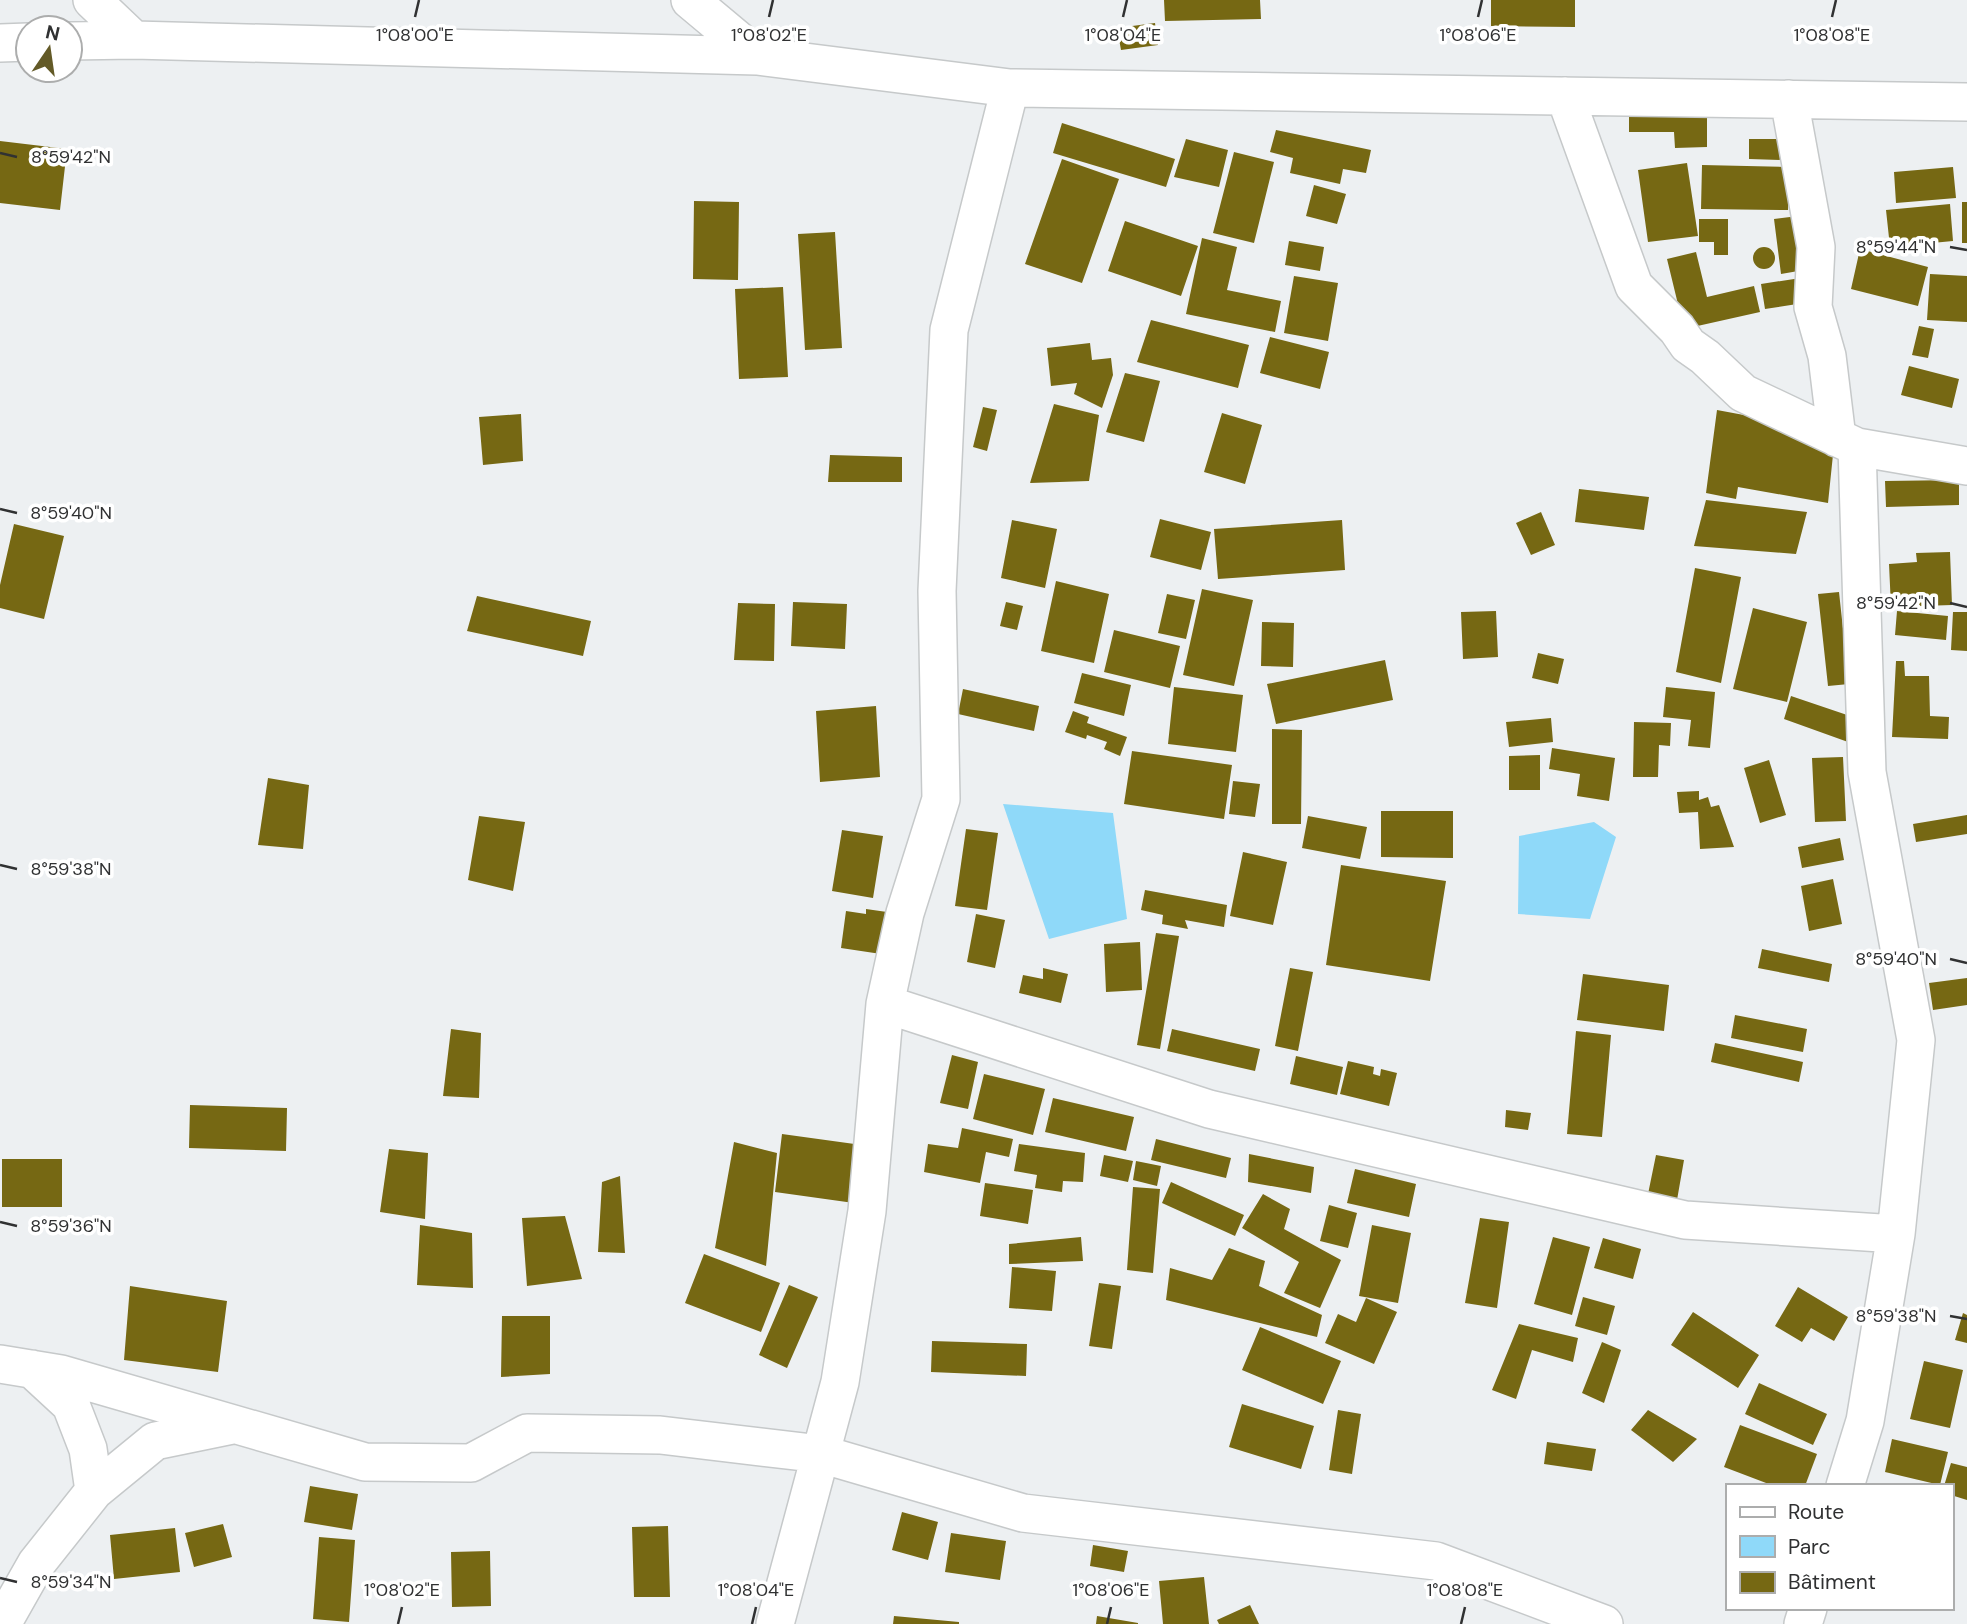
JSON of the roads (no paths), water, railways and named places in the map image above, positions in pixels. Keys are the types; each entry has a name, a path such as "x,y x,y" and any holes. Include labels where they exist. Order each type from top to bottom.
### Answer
{"street":[{"path":"92,0 134,40"},
{"path":"690,0 757,56"},
{"path":"84,41 757,56 1010,88 1967,102"},
{"path":"775,1624 840,1382 867,1210 885,1004 905,913 941,799 937,591 949,330 1010,88"},
{"path":"1565,96 1634,286 1677,329 1688,345 1705,357 1743,393 1847,442 1967,466"},
{"path":"1789,99 1816,247 1813,307 1847,442 1867,772 1916,1040 1896,1234 1865,1421 1846,1484"},
{"path":"885,1004 1209,1109 1685,1220 1896,1234"},
{"path":"16,1367 61,1374 365,1462 471,1463 527,1433 660,1435 821,1454 1023,1513 1436,1561 1604,1624"},
{"path":"16,1367 71,1405 88,1449 94,1491"},
{"path":"2,1624 36,1564 94,1491 156,1441 240,1424"}]}
